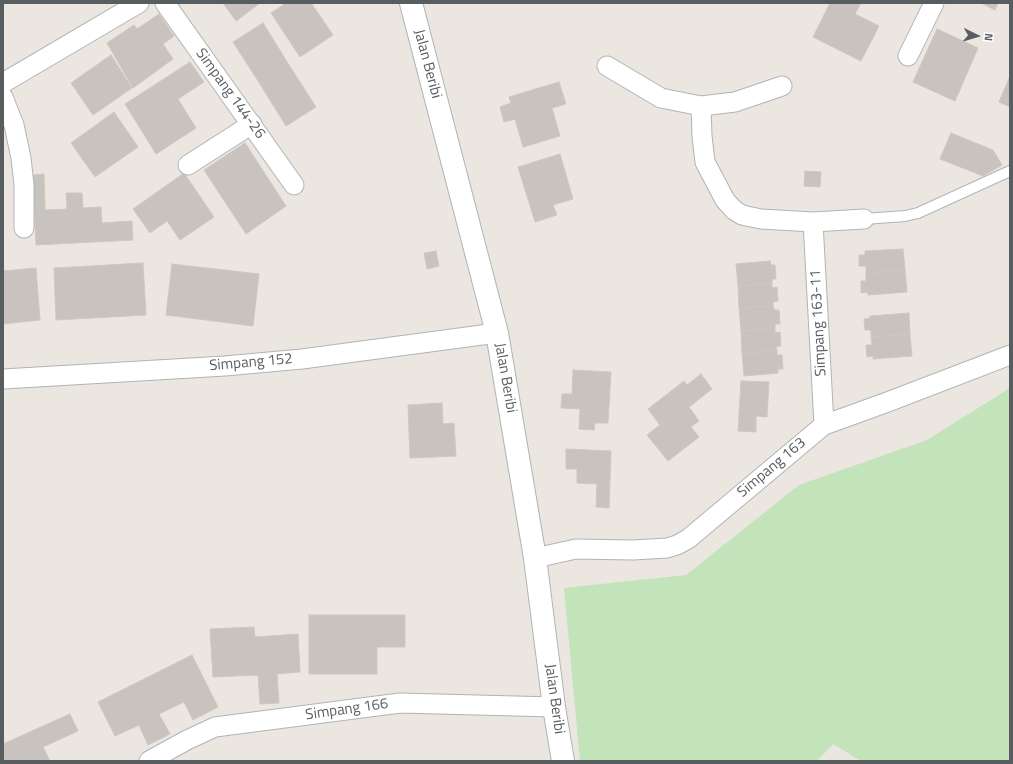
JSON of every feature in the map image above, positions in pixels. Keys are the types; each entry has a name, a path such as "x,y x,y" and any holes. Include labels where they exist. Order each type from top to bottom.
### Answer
{"main road":[{"name":"Jalan Beribi","path":"410,3 497,332 535,558 554,707 563,761"}],"street":[{"path":"3,83 139,3"},
{"name":"Simpang 144-26","path":"165,3 294,185"},
{"path":"908,56 934,3"},
{"path":"607,66 661,98 701,106 735,102 782,86"},
{"path":"3,97 14,125 21,158 24,185 24,228"},
{"path":"701,106 705,162 725,200 734,210 742,214 761,219 814,222 864,219"},
{"path":"188,165 252,124"},
{"name":"Simpang 163-11","path":"814,222 824,425"},
{"name":"Simpang 152","path":"3,379 225,366 302,359 497,332"},
{"name":"Simpang 163","path":"535,558 576,549 633,550 666,548 677,545 688,539 824,425 1010,355"},
{"name":"Simpang 166","path":"149,761 187,740 215,728 230,725 400,703 554,707"}],"lane":[{"path":"864,219 905,216 918,212 1010,171"}],"green space":[{"path":"1010,388 1010,761 861,761 833,744 817,761 580,761 564,588 686,575 799,485 927,440"}],"building":[{"path":"223,3 260,3 236,21"},
{"path":"286,3 311,3 333,35 300,57 271,13"},
{"path":"830,3 861,3 855,14 879,26 861,61 813,37"},
{"path":"981,3 998,3 995,10"},
{"path":"159,14 174,36 163,44 173,59 133,88 107,43 134,25 137,29"},
{"path":"263,23 289,65 260,84 233,42"},
{"path":"937,29 978,48 955,101 913,82"},
{"path":"111,55 132,88 93,115 71,83"},
{"path":"190,62 204,82 178,99 196,128 156,154 125,104"},
{"path":"289,65 316,107 286,126 260,84"},
{"path":"1010,76 1010,107 999,102"},
{"path":"559,82 566,104 552,108 560,136 523,147 515,119 504,122 500,107 511,103 509,97"},
{"path":"114,112 138,147 95,177 71,143"},
{"path":"951,133 993,150 1002,165 983,176 940,159"},
{"path":"245,143 286,206 246,234 204,170"},
{"path":"560,154 573,199 553,205 557,215 535,222 518,167"},
{"path":"805,171 821,172 820,187 804,186"},
{"path":"184,173 214,217 180,240 167,221 150,233 133,209"},
{"path":"44,174 45,210 67,209 66,193 82,193 83,208 101,207 102,223 132,221 133,240 36,245 33,175"},
{"path":"903,249 905,270 866,273 866,266 859,266 859,255 865,255 865,251"},
{"path":"436,251 439,266 427,269 424,253"},
{"path":"770,261 771,265 775,265 776,279 772,279 772,283 738,286 736,264"},
{"path":"143,263 146,315 56,320 54,268"},
{"path":"172,264 259,274 253,326 166,315"},
{"path":"36,268 40,320 3,324 3,271"},
{"path":"905,270 907,292 868,295 867,292 861,293 861,281 866,281 866,273"},
{"path":"772,283 772,288 777,287 778,301 773,302 773,306 739,308 738,286"},
{"path":"773,306 774,310 779,310 780,324 775,324 775,328 741,331 739,308"},
{"path":"909,313 910,334 871,337 871,330 865,330 864,319 870,318 870,316"},
{"path":"775,328 775,333 780,332 781,346 776,347 777,351 742,353 741,331"},
{"path":"910,334 912,356 873,359 873,356 867,357 866,345 872,345 871,337"},
{"path":"777,351 777,355 782,355 783,369 778,369 778,373 744,376 742,353"},
{"path":"573,370 611,372 608,423 595,423 594,430 579,429 580,409 561,408 562,394 572,394"},
{"path":"701,374 712,389 689,407 699,421 691,427 699,437 668,461 647,435 660,425 648,409 684,381 687,385"},
{"path":"741,381 769,382 767,417 756,416 756,432 738,431"},
{"path":"442,403 443,424 454,423 456,456 410,458 408,405"},
{"path":"566,449 611,451 609,508 596,507 597,484 577,483 577,469 566,469"},
{"path":"309,615 405,615 405,647 377,647 377,674 309,674"},
{"path":"254,627 255,637 298,634 300,672 277,674 279,703 260,704 258,675 213,677 210,629"},
{"path":"192,655 218,707 193,720 184,702 159,714 170,734 148,745 139,725 115,736 98,702"},
{"path":"70,714 78,731 43,747 50,761 3,761 3,744"}]}
